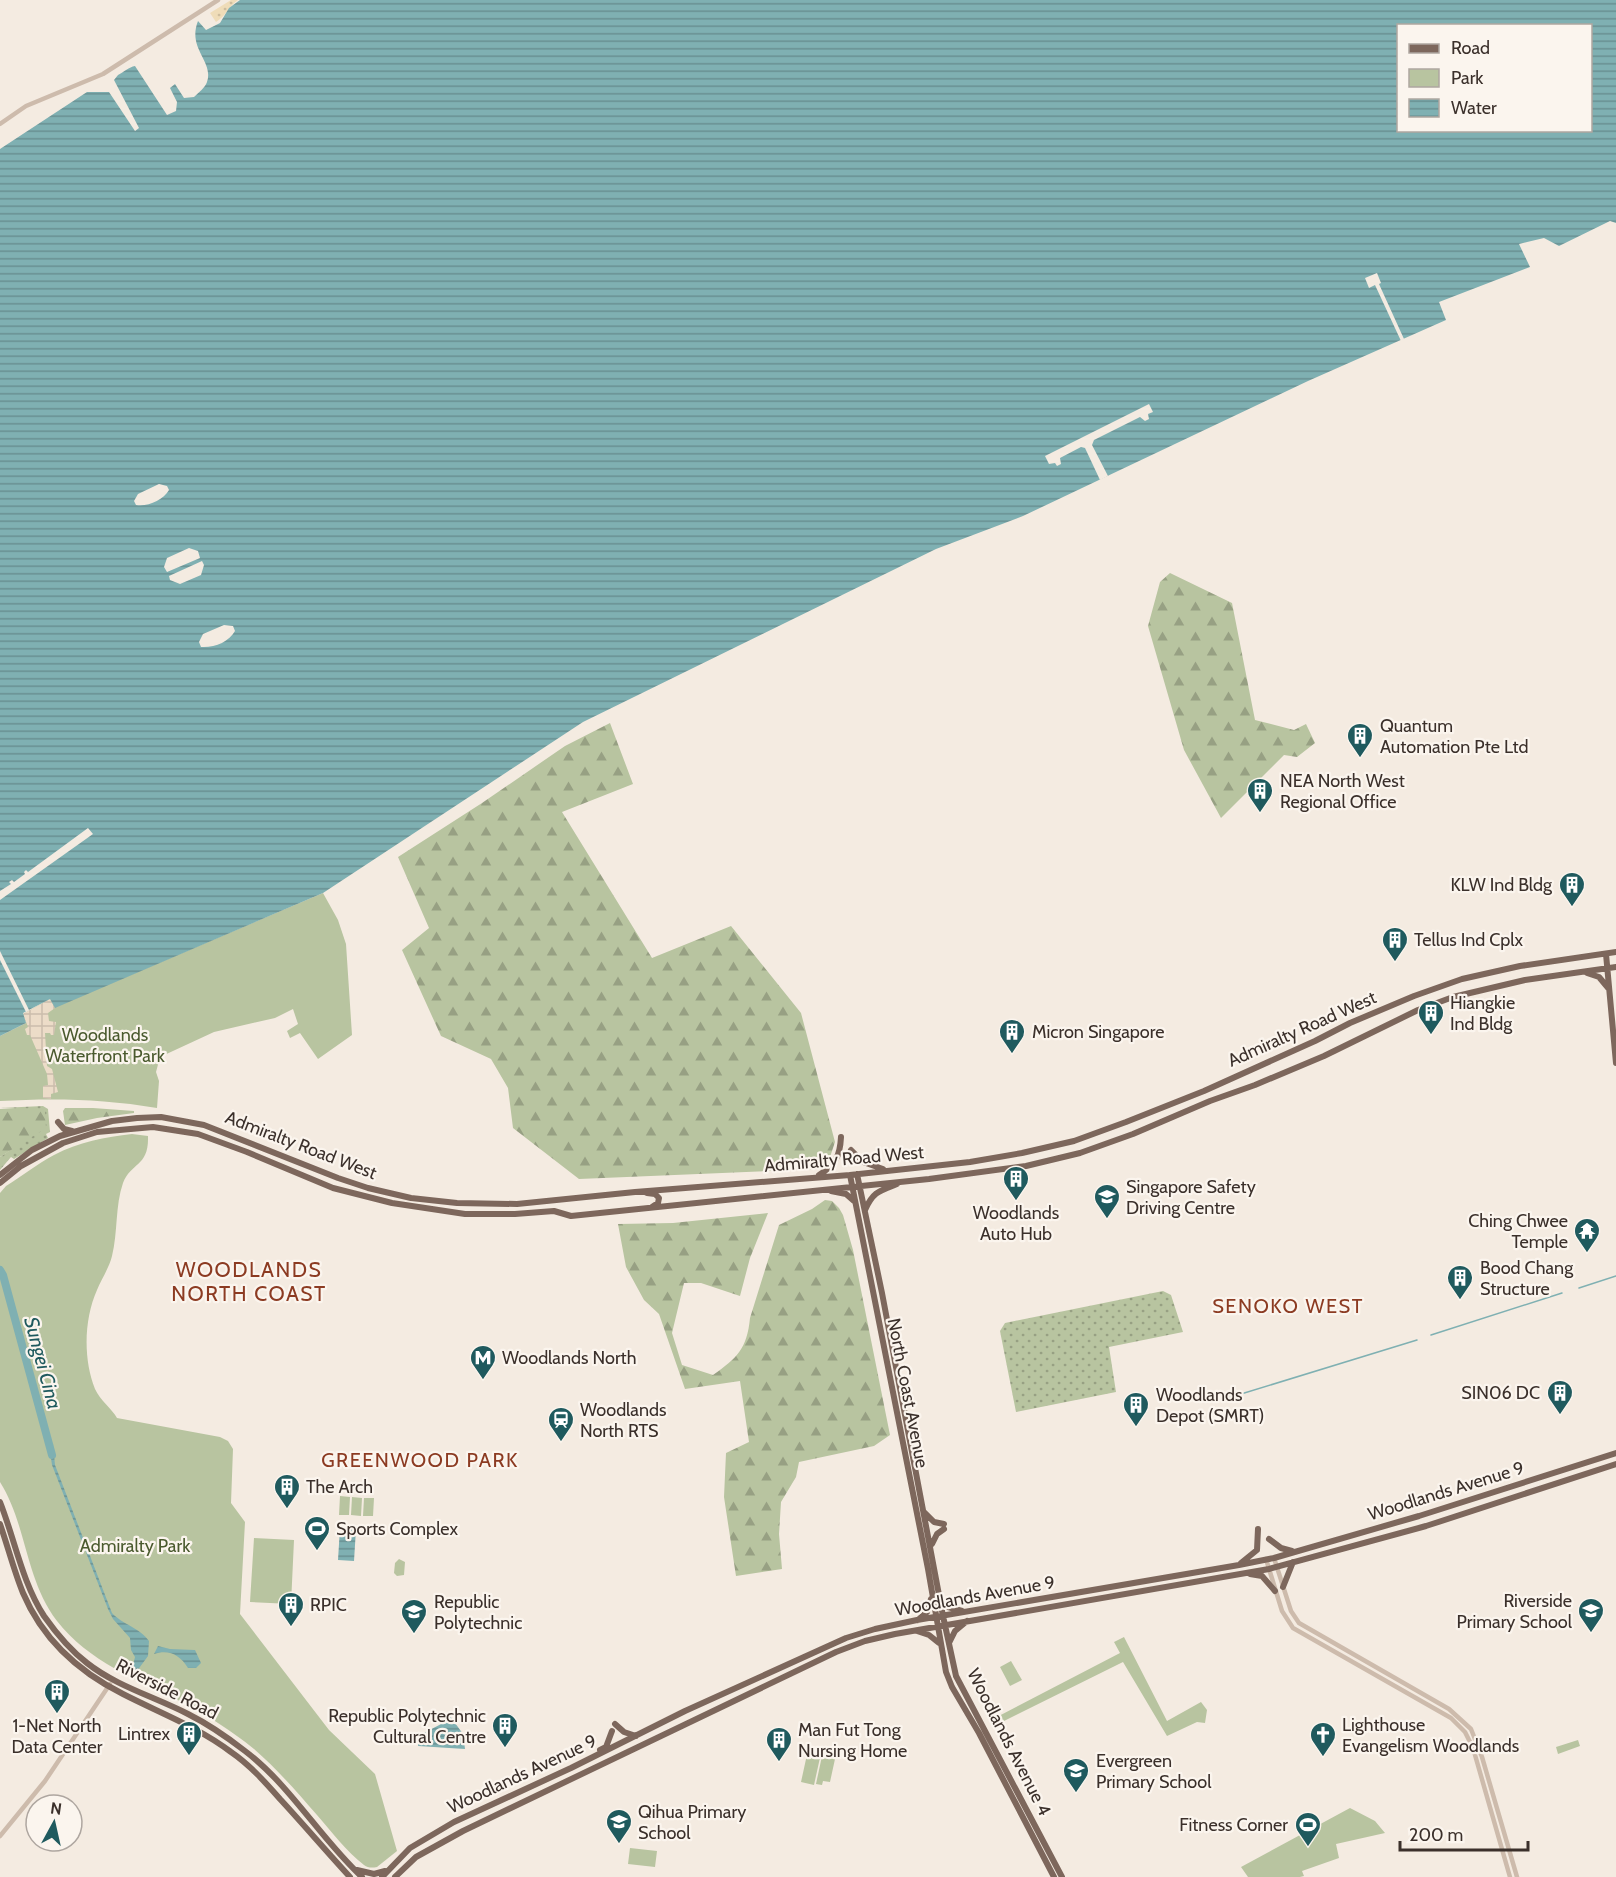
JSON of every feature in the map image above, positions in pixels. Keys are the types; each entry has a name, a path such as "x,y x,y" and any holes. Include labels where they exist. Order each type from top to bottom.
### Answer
{"main road":[{"name":"Admiralty Road West","path":"56,1142 73,1131 112,1121 161,1118 204,1125 368,1188 424,1200 475,1204 508,1204 970,1162 1022,1154 1074,1141 1204,1091 1350,1023 1462,979 1539,963 1615,952"},
{"path":"1615,952 1616,968"},
{"path":"1606,954 1616,1063"},
{"name":"Admiralty Road West","path":"56,1142 98,1132 153,1127 198,1134 333,1188 392,1203 446,1212 485,1215 554,1210 572,1216 826,1190 1026,1166 1080,1153 1304,1064 1418,1010 1453,997 1525,980 1616,968"},
{"path":"1582,972 1599,977 1610,989"},
{"path":"1204,1091 1203,1098 1210,1101"},
{"path":"1175,1103 1184,1106 1183,1114"},
{"path":"58,1122 64,1129 73,1131"},
{"path":"816,1177 830,1168 838,1159 841,1137"},
{"path":"242,1141 247,1152"},
{"path":"0,1175 19,1160 56,1142"},
{"path":"0,1183 56,1142"},
{"path":"237,1148 243,1159 247,1152 256,1146"},
{"path":"851,1150 862,1162 887,1171"},
{"path":"853,1174 861,1185 865,1210"},
{"name":"North Coast Avenue","path":"853,1174 852,1186 931,1593 939,1617"},
{"path":"865,1210 876,1192 903,1181"},
{"path":"671,1189 665,1192 664,1201 676,1204"},
{"path":"826,1190 846,1194 856,1204"},
{"path":"635,1192 655,1194 659,1198 658,1203 652,1207"},
{"name":"North Coast Avenue","path":"865,1210 931,1547 939,1596 939,1617"},
{"name":"Woodlands Avenue 9","path":"382,1877 410,1848 454,1822 588,1760 690,1708 855,1635 917,1620 1274,1558 1419,1516 1616,1453"},
{"name":"Woodlands Avenue 9","path":"397,1876 416,1857 445,1840 836,1652 865,1641 1269,1569 1426,1526 1616,1464"},
{"name":"Riverside Road","path":"0,1502 27,1581 44,1615 74,1652 88,1664 113,1679 188,1714 251,1755 287,1791 362,1877"},
{"path":"923,1511 930,1520 944,1526 931,1547"},
{"name":"Riverside Road","path":"0,1524 24,1595 36,1619 74,1664 108,1686 182,1722 240,1758 350,1877"},
{"path":"1239,1565 1257,1550 1258,1529"},
{"path":"1269,1539 1281,1548 1295,1551"},
{"path":"1283,1587 1293,1562"},
{"path":"1242,1574 1262,1576 1275,1591"},
{"path":"917,1620 928,1610 931,1593"},
{"path":"939,1596 948,1607 969,1612"},
{"name":"Woodlands Avenue 4","path":"939,1617 949,1644 956,1676 1062,1877"},
{"path":"949,1644 955,1631 967,1621"},
{"name":"Woodlands Avenue 4","path":"941,1626 941,1647 946,1672 952,1687 979,1733 1054,1877"},
{"path":"913,1631 929,1635 941,1647"},
{"path":"747,1682 756,1683 758,1688 756,1692"},
{"path":"690,1708 687,1717 697,1720"},
{"path":"615,1724 624,1732 636,1736"},
{"path":"588,1760 596,1752 606,1747 612,1731"},
{"path":"354,1869 374,1874 388,1869"}],"street":[{"path":"0,124 26,106 103,74 218,0"},
{"path":"1274,1558 1291,1611 1299,1623 1449,1709 1471,1729 1483,1759 1517,1877"},
{"path":"1266,1559 1282,1611 1293,1628 1451,1718 1465,1732 1477,1761 1510,1877"},
{"path":"0,1836 45,1781 113,1679"}],"green space":[{"path":"1170,573 1232,603 1255,720 1294,730 1306,724 1315,743 1297,757 1284,755 1221,818 1184,750 1148,626 1160,582"},
{"path":"610,723 633,784 562,812 652,958 731,926 801,1013 835,1142 829,1160 818,1169 579,1179 513,1128 508,1088 491,1059 441,1036 402,950 429,928 398,857 565,746"},
{"name":"Woodlands Waterfront Park","path":"323,893 338,920 346,944 352,1035 318,1059 300,1033 290,1038 287,1031 298,1024 293,1009 275,1018 214,1032 160,1057 156,1072 159,1081 157,1108 79,1100 0,1101 0,1036 26,1023 23,1014 50,999 55,1007"},
{"path":"43,1106 48,1109 50,1132 46,1134 48,1138 14,1159 11,1157 0,1170 0,1157 12,1149 45,1111 0,1108"},
{"path":"65,1108 93,1108 134,1111 134,1113 65,1125 63,1111"},
{"path":"0,1109 42,1109 45,1111 46,1128 0,1157"},
{"name":"Admiralty Park","path":"132,1134 148,1136 148,1146 143,1159 130,1171 123,1183 112,1256 93,1301 87,1326 88,1365 95,1389 117,1418 220,1437 228,1441 233,1449 231,1503 245,1522 240,1614 329,1730 375,1774 397,1851 377,1867 366,1866 351,1854 287,1781 246,1742 191,1707 114,1668 69,1635 46,1605 38,1588 16,1516 0,1482 0,1193 6,1186 63,1150 92,1141"},
{"path":"825,1200 832,1201 843,1215 853,1250 890,1435 874,1446 799,1462 796,1477 781,1502 779,1534 782,1569 736,1576 724,1497 726,1453 749,1442 740,1381 685,1389 659,1314 644,1300 626,1267 618,1224 673,1223 768,1213 750,1258 740,1296 701,1283 684,1283 672,1333 682,1365 713,1375 734,1358 743,1345 779,1225"},
{"path":"1163,1291 1171,1295 1183,1332 1109,1347 1116,1392 1016,1412 1000,1331 1005,1323"},
{"path":"340,1496 350,1497 349,1515 339,1515"},
{"path":"352,1497 362,1498 361,1516 351,1515"},
{"path":"364,1498 374,1498 373,1516 363,1516"},
{"path":"254,1538 294,1540 291,1604 250,1602"},
{"path":"399,1559 405,1562 404,1575 397,1576 394,1573 395,1563"},
{"path":"1124,1637 1167,1721 1201,1702 1207,1710 1205,1723 1197,1722 1167,1736 1123,1662 998,1724 995,1718 1120,1653 1114,1642"},
{"path":"1011,1661 1022,1680 1010,1686 1000,1667"},
{"path":"1578,1740 1580,1746 1558,1754 1556,1747"},
{"path":"808,1750 821,1753 814,1785 801,1782"},
{"path":"822,1756 835,1759 830,1782 823,1781 822,1785 816,1784"},
{"path":"1350,1808 1375,1821 1385,1833 1336,1844 1339,1858 1302,1871 1304,1876 1300,1877 1248,1877 1241,1867"},
{"path":"630,1848 657,1851 655,1867 628,1864"}],"sand":[{"path":"231,0 238,0 216,22 210,13"}],"shaded area":[{"path":"50,999 55,1008 48,1013 49,1021 56,1022 54,1035 45,1033 47,1066 52,1069 58,1092 51,1094 51,1099 43,1098 43,1086 48,1085 47,1074 30,1035 27,1035 25,1029 28,1027 23,1014"}],"water":[{"path":"240,0 1616,0 1616,223 1610,221 1559,246 1544,238 1519,244 1530,267 1439,302 1446,320 1308,381 1023,516 936,549 583,722 323,893 55,1008 50,999 23,1013 26,1023 0,1036 0,149 87,92 109,92 135,131 139,128 114,80 118,75 135,66 167,115 176,111 177,102 170,88 175,84 184,98 194,97 207,82 207,68 196,39 198,21 206,30 220,23 229,8","holes":["159,484 167,486 169,490 166,494 150,504 136,505 134,501 138,494","189,548 198,551 200,558 167,572 164,567 167,558","202,561 204,565 201,575 180,584 170,580 169,576","224,625 233,626 235,631 225,641 206,647 201,647 199,642 203,634"]},
{"path":"53,1444 55,1465 112,1613 141,1632 149,1641 148,1656 137,1671 132,1669 135,1657 131,1650 130,1638 113,1619 108,1609 52,1465 49,1445"},
{"path":"340,1528 356,1529 354,1561 338,1560"},
{"path":"158,1646 195,1650 201,1663 196,1668 188,1668 174,1654 165,1652 154,1654"},
{"path":"450,1716 463,1734 465,1749 418,1746 420,1735 445,1722"}],"pier":[{"path":"1377,273 1381,283 1379,284 1404,339 1401,341 1375,285 1369,288 1365,278"},
{"path":"1149,404 1153,412 1148,414 1149,419 1145,421 1140,417 1094,440 1092,445 1108,476 1100,480 1085,448 1081,447 1060,458 1061,464 1057,466 1055,463 1049,464 1045,456"},
{"path":"88,828 93,834 0,900 0,891 11,884 9,882 12,880 14,882 25,874 26,870 28,872"},
{"path":"0,951 29,1010 26,1012 0,960"}],"waterway":[{"name":"Sungei Cina","path":"0,1270 52,1455"},
{"path":"1579,1288 1616,1276"},
{"path":"1431,1335 1562,1293"},
{"path":"1228,1398 1417,1340"}],"place":[{"name":"Quantum Automation Pte Ltd","path":"1360,759"},
{"name":"NEA North West Regional Office","path":"1260,814"},
{"name":"KLW Ind Bldg","path":"1572,908"},
{"name":"Tellus Ind Cplx","path":"1395,963"},
{"name":"Hiangkie Ind Bldg","path":"1431,1036"},
{"name":"Micron Singapore","path":"1012,1055"},
{"name":"Woodlands Auto Hub","path":"1016,1202"},
{"name":"Singapore Safety Driving Centre","path":"1107,1220"},
{"name":"Ching Chwee Temple","path":"1587,1254"},
{"name":"Bood Chang Structure","path":"1460,1301"},
{"name":"Woodlands North","path":"483,1381"},
{"name":"SIN06 DC","path":"1560,1416"},
{"name":"Woodlands Depot (SMRT)","path":"1136,1428"},
{"name":"Woodlands North RTS","path":"561,1443"},
{"name":"The Arch","path":"287,1510"},
{"name":"Sports Complex","path":"317,1552"},
{"name":"RPIC","path":"291,1628"},
{"name":"Riverside Primary School","path":"1591,1634"},
{"name":"Republic Polytechnic","path":"414,1635"},
{"name":"1-Net North Data Center","path":"57,1715"},
{"name":"Republic Polytechnic Cultural Centre","path":"505,1749"},
{"name":"Lintrex","path":"189,1757"},
{"name":"Lighthouse Evangelism Woodlands","path":"1323,1758"},
{"name":"Man Fut Tong Nursing Home","path":"779,1763"},
{"name":"Evergreen Primary School","path":"1076,1794"},
{"name":"Qihua Primary School","path":"619,1845"},
{"name":"Fitness Corner","path":"1308,1848"}],"district":[{"name":"WOODLANDS NORTH COAST","path":"249,1281"},
{"name":"SENOKO WEST","path":"1288,1306"},
{"name":"GREENWOOD PARK","path":"420,1460"}]}
